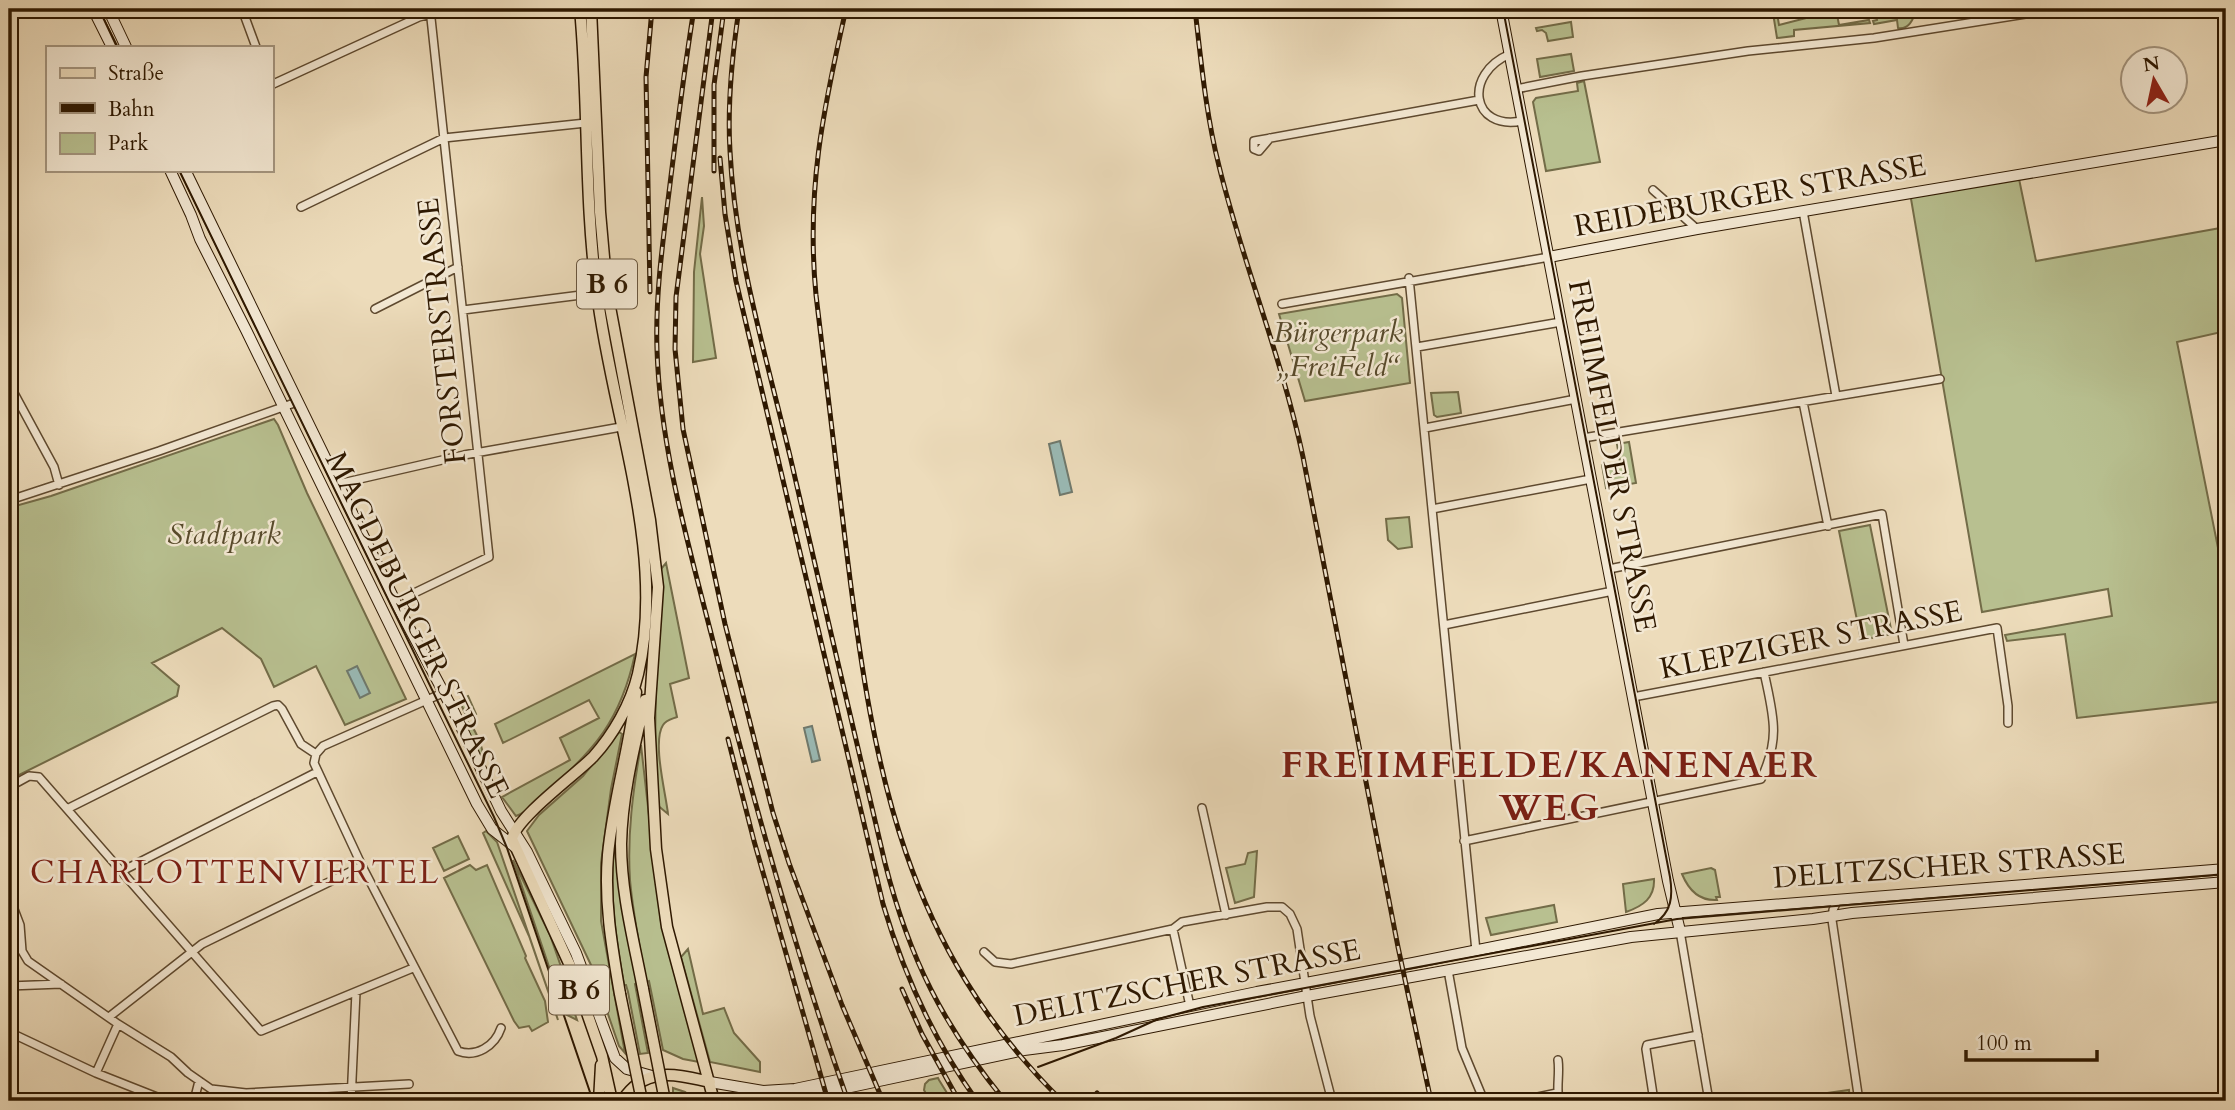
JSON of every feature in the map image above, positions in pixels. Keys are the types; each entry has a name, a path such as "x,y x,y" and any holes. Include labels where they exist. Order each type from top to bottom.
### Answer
{"main road":[{"name":"B 6","path":"514,847 514,831 523,820 579,770 618,722 638,675 644,624 645,558 639,513 597,293 589,213 580,9"},
{"name":"B 6","path":"591,9 600,212 607,291 655,555 657,587 651,673 627,780 621,845 625,892 665,1101"},
{"path":"651,673 650,749 656,849 667,927 714,1101"},
{"path":"638,675 608,858 609,929 642,1101"},
{"name":"MAGDEBURGER STRASSE","path":"514,847 572,970 602,1056 612,1101"},
{"path":"599,1101 602,1056"},
{"path":"622,1101 632,1088 652,1076 680,1075 709,1082"}],"street":[{"path":"93,9 112,46"},
{"path":"108,9 126,46"},
{"path":"242,9 256,46"},
{"path":"273,84 430,10 453,9"},
{"name":"FREIIMFELDER STRASSE","path":"1501,9 1675,912"},
{"path":"1517,89 1582,76 1748,51 1874,38 2057,9"},
{"name":"FORSTERSTRASSE","path":"406,597 489,557 430,10"},
{"path":"1510,54 1494,62 1485,72 1479,89 1479,100 1493,118 1506,122 1522,121"},
{"path":"1270,138 1479,100"},
{"path":"301,207 444,138 586,123"},
{"name":"REIDEBURGER STRASSE","path":"1282,304 1697,229 2226,140"},
{"name":"MAGDEBURGER STRASSE","path":"171,172 200,239 487,823 514,847"},
{"name":"MAGDEBURGER STRASSE","path":"186,172 423,657 445,692 493,796 527,852 576,953 615,1059 627,1069 652,1076"},
{"path":"1653,190 1697,229"},
{"path":"1803,211 1836,396"},
{"path":"375,309 458,267"},
{"path":"1410,280 1476,951"},
{"path":"463,310 597,293"},
{"path":"1417,347 1561,322"},
{"path":"1583,438 1940,379"},
{"path":"9,384 54,467 59,485"},
{"path":"1425,428 1576,399"},
{"path":"9,498 59,485 297,402"},
{"path":"1803,402 1828,526"},
{"path":"338,484 478,453 621,427"},
{"path":"1432,509 1591,479"},
{"path":"1609,569 1882,514 1904,645"},
{"path":"1444,625 1613,591"},
{"name":"KLEPZIGER STRASSE","path":"1633,696 1997,628 2008,723"},
{"path":"1464,841 1761,779 1771,757 1774,730 1764,672"},
{"path":"445,692 323,746 316,754 314,763 362,866 457,1051 468,1054 483,1050 496,1039 501,1028"},
{"path":"67,808 278,705 301,744 316,754"},
{"path":"122,871 317,772"},
{"path":"9,786 29,776 38,777 261,1031 413,968"},
{"path":"1202,808 1226,915"},
{"path":"109,1017 192,951 267,911 283,906 362,866"},
{"name":"DELITZSCHER STRASSE","path":"709,1082 763,1091 787,1090 1306,982 1675,912 2226,869"},
{"name":"DELITZSCHER STRASSE","path":"785,1101 1024,1050 1063,1045 1307,996 1631,937 1904,908 2226,882"},
{"path":"9,896 20,925 22,951 28,961 118,1024 171,1056 188,1073 211,1089 246,1093 409,1084"},
{"path":"1838,899 1832,917 1859,1101"},
{"path":"984,952 995,962 1011,964 1174,929 1182,922 1267,907 1282,907 1290,914 1297,929 1310,1016 1332,1101"},
{"path":"1675,912 1709,1101"},
{"path":"1174,929 1190,1006"},
{"path":"9,939 20,941"},
{"path":"1448,970 1462,1048 1484,1101"},
{"path":"9,986 62,984"},
{"path":"351,1101 356,992"},
{"path":"96,1073 118,1024"},
{"path":"9,1032 96,1073 167,1101"},
{"path":"1654,1101 1647,1045 1698,1035"},
{"path":"1518,1101 1558,1097 1558,1060"},
{"path":"194,1101 199,1081"}],"green space":[{"path":"1817,9 1836,9 1839,25 1869,20 1870,23 1794,30 1794,36 1777,38 1773,13 1777,13 1779,25 1818,15"},
{"path":"1916,9 1913,19 1906,27 1898,28 1897,20 1874,24 1873,21 1877,20 1876,13"},
{"path":"1571,22 1573,37 1548,41 1546,33 1537,31 1536,28"},
{"path":"1571,54 1574,71 1540,77 1537,59"},
{"path":"1584,81 1600,162 1546,171 1533,102 1536,98 1578,91 1577,83"},
{"path":"2018,174 2036,261 2226,227 2226,331 2177,342 2226,588 2226,701 2077,718 2065,634 2007,641 2005,635 2112,616 2108,589 1982,612 1910,193"},
{"path":"702,197 704,226 700,254 716,358 693,362 694,272"},
{"name":"Bürgerpark „FreiFeld“","path":"1397,294 1402,298 1410,383 1305,401 1279,314"},
{"path":"1458,392 1461,413 1437,417 1434,415 1431,393"},
{"name":"Stadtpark","path":"274,419 406,699 345,725 316,666 274,687 261,659 222,628 152,663 179,686 177,696 9,780 9,505 51,496"},
{"path":"1629,442 1636,483 1606,488 1602,465 1620,462 1617,444"},
{"path":"1409,517 1412,547 1398,549 1388,540 1386,519"},
{"path":"1870,525 1892,634 1861,640 1839,531"},
{"path":"666,563 689,678 670,684 677,717 664,723 660,733 659,755 668,814 656,804 655,774 659,599 661,569"},
{"path":"635,654 622,698 603,733 578,763 528,810 516,816 502,797 570,760 560,738 599,718 589,700 503,743 495,724"},
{"path":"468,696 476,714 470,717 459,700"},
{"path":"461,717 471,725 478,737 484,762"},
{"path":"619,732 622,734 601,863 601,921 625,1053 619,1046 591,965 527,831 539,815 583,776"},
{"path":"641,745 661,922 699,1062 683,1059 663,1050 649,981 646,982 633,906 629,863 631,812"},
{"path":"621,816 635,984 648,1053 640,1054 628,992 624,985 614,917 613,865 616,832"},
{"path":"486,831 497,842 558,1020 529,936 483,833"},
{"path":"458,836 469,859 444,871 433,848"},
{"path":"1257,851 1254,897 1235,903 1226,868 1245,864 1248,853"},
{"path":"513,860 550,935 577,1020 565,1014"},
{"path":"470,865 476,870 487,865 545,1001 548,1022 532,1031 529,1026 519,1028 514,1021 444,878"},
{"path":"1711,868 1715,870 1720,897 1716,897 1717,900 1696,894 1682,874"},
{"path":"1654,879 1654,886 1647,900 1626,912 1623,884"},
{"path":"1554,905 1557,922 1491,935 1486,918"},
{"path":"688,949 703,1014 724,1008 734,1033 760,1062 760,1072 710,1062 681,957"},
{"path":"938,1078 952,1101 930,1101 924,1090 925,1084"},
{"path":"673,1088 685,1092 696,1101 673,1101"},
{"path":"1849,1090 1850,1101 1778,1101 1778,1100"}],"water":[{"path":"1060,441 1072,492 1060,495 1049,444"},
{"path":"357,666 370,693 360,698 347,671"},
{"path":"812,726 820,760 812,762 804,728"}],"tram line":[{"path":"99,9 117,46"},
{"path":"1503,9 1670,877 1668,909 1654,924"},
{"path":"180,172 494,817 593,1101"},
{"path":"1038,1067 1158,1019 1203,1007 1677,919 2226,874"},
{"path":"945,1101 951,1099"}],"railway":[{"path":"650,292 646,77 652,9"},
{"path":"694,9 676,134 659,285 657,350 663,423 685,530 758,812 809,986 848,1101"},
{"path":"713,9 676,297 675,349 683,429 725,624 773,813 842,1005 883,1101"},
{"path":"714,171 714,85 724,9"},
{"path":"739,9 729,115 738,228 753,305 885,863 905,930 931,989 963,1045 1005,1101"},
{"path":"846,9 819,151 813,257 848,563 870,714 886,785 906,853 932,918 966,981 1009,1042 1062,1101"},
{"path":"1195,9 1214,147 1303,457 1398,947 1431,1101"},
{"path":"720,158 725,214 736,281 883,904 900,956 922,1007 947,1055 977,1101"},
{"path":"728,739 828,1101"},
{"path":"902,989 922,1034 959,1101"},
{"path":"1097,1093 1104,1101"}],"district":[{"name":"FREIIMFELDE/KANENAER WEG","path":"1550,786"},
{"name":"CHARLOTTENVIERTEL","path":"235,873"}]}
